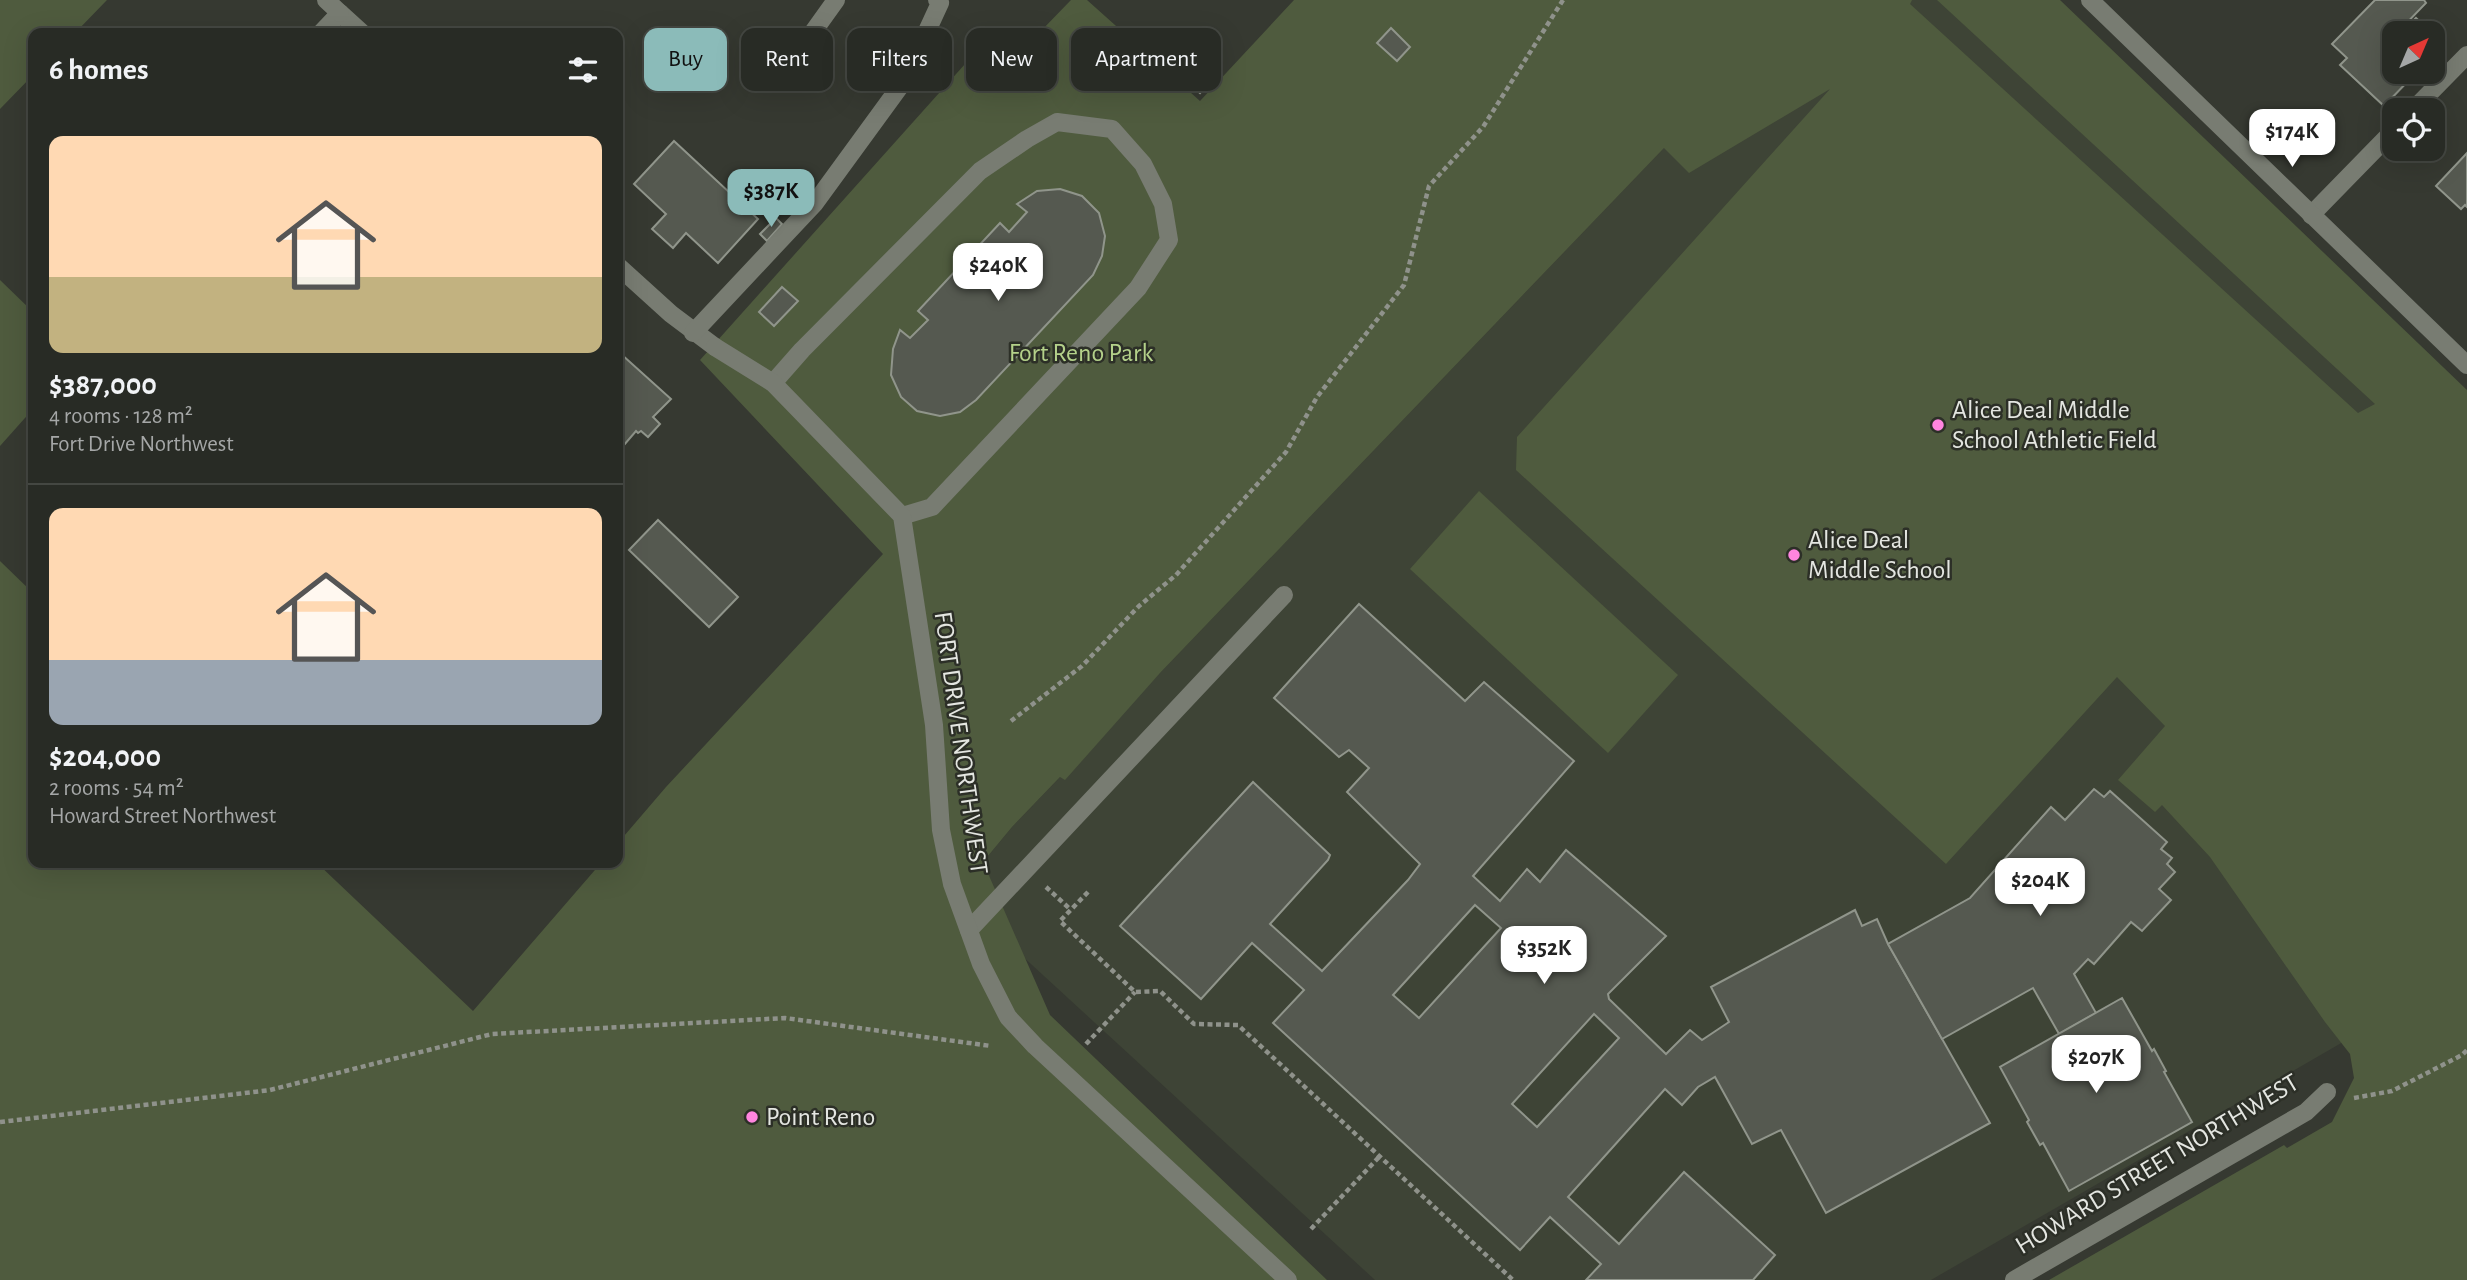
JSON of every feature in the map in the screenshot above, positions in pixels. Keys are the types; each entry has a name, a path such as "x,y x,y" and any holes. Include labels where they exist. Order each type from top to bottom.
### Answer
{"street":[{"path":"326,0 356,28"},
{"path":"816,28 836,0"},
{"path":"693,332 815,203 904,81 940,3 937,0"},
{"path":"2090,0 2467,365"},
{"path":"326,28 340,13"},
{"path":"2425,98 2467,55"},
{"path":"623,271 693,332 773,383 902,516 932,507 1138,288 1169,240 1163,204 1143,164 1112,129 1057,122 1027,139 980,171 802,350 773,383"},
{"path":"2311,215 2382,142"},
{"name":"FORT DRIVE NORTHWEST","path":"902,516 934,724 941,830 952,884 981,964 1008,1017 1035,1046 1288,1280"},
{"path":"969,930 1284,595"},
{"name":"HOWARD STREET NORTHWEST","path":"2014,1280 2306,1112 2327,1091"}],"path":[{"path":"1011,722 1082,666 1139,606 1176,575 1286,452 1317,397 1404,285 1429,186 1483,127 1563,0"},
{"path":"1088,892 1060,921 1135,992"},
{"path":"1086,1044 1135,992 1160,991 1194,1024 1238,1026 1513,1280"},
{"path":"0,1122 270,1090 492,1034 785,1018 991,1046"},
{"path":"2327,1091 2350,1099 2392,1091 2462,1055 2467,1049"},
{"path":"1311,1230 1380,1156"}],"shaded area":[{"name":"Alice Deal Middle School","path":"1806,0 2038,0 2456,405 2433,990 1931,1280 1375,1280 1008,943 983,862 1012,827"}],"green space":[{"path":"0,0 107,0 80,28 28,28 28,80 0,109"},
{"name":"Fort Reno Park","path":"1071,0 1087,0 1118,28 1071,28 1071,91 1189,91 1200,101 1209,91 1221,91 1221,78 1294,0 1912,0 1910,4 2358,413 2375,404 1937,0 2060,0 2467,390 2467,1280 2049,1280 2284,1145 2287,1148 2332,1122 2354,1078 2350,1054 2210,857 2162,805 2155,812 2118,780 2165,726 2117,677 1946,864 1516,470 1517,437 1830,89 1689,173 1664,148 1160,673 1065,780 1060,777 1012,827 983,862 1050,1015 1327,1280 0,1280 0,561 28,588 28,868 322,868 473,1011 597,868 623,868 623,837 666,787 883,554 700,360 941,91 952,91 952,79 966,63 966,91 1057,91 1057,28 1044,28"},
{"path":"0,280 28,307 28,415 0,446"},
{"path":"1479,491 1678,675 1608,753 1410,569"}],"building":[{"path":"2375,0 2424,0 2426,3 2409,21 2382,21 2382,84 2405,84 2392,98 2382,98 2382,104 2340,65 2347,58 2332,44"},
{"path":"1391,28 1410,47 1397,61 1377,43"},
{"path":"674,141 758,219 718,263 686,233 673,248 652,229 666,214 634,184"},
{"path":"2467,153 2467,207 2465,205 2461,209 2436,186"},
{"path":"1060,189 1082,196 1099,213 1105,236 1102,256 1093,275 976,400 960,412 940,416 917,411 901,397 891,375 893,349 900,330 910,338 928,320 918,311 1000,223 1009,232 1027,212 1017,204 1037,191"},
{"path":"776,218 782,224 767,241 760,234"},
{"path":"782,287 798,301 774,326 759,312"},
{"path":"623,356 671,399 653,417 660,424 648,437 641,431 636,431 623,446"},
{"path":"658,520 738,597 709,627 629,550"},
{"path":"1359,604 1465,701 1484,682 1574,761 1473,876 1500,901 1527,869 1540,882 1566,850 1666,936 1608,994 1609,999 1666,1054 1690,1030 1702,1040 1729,1022 1711,987 1855,910 1862,926 1877,919 1888,944 1990,1123 1826,1213 1781,1130 1752,1144 1715,1077 1698,1087 1682,1105 1665,1089 1568,1197 1619,1244 1684,1172 1775,1255 1753,1280 1586,1280 1601,1264 1550,1217 1520,1250 1273,1023 1304,990 1252,943 1201,999 1120,926 1253,782 1330,855 1270,924 1322,971 1420,864 1347,792 1369,768 1349,750 1339,757 1274,698","holes":["1475,905 1501,928 1419,1018 1393,995","1594,1014 1619,1038 1537,1127 1512,1104"]},
{"path":"2094,789 2104,797 2110,791 2167,842 2161,849 2172,858 2167,864 2175,872 2159,889 2171,900 2142,931 2131,922 2094,964 2088,959 2074,974 2096,1013 2059,1034 2033,988 1942,1039 1888,944 1970,898 2051,807 2065,820"},
{"path":"2122,998 2152,1051 2154,1049 2192,1122 2069,1191 2043,1143 2040,1145 2027,1122 2029,1120 2000,1067"}],"place":[{"name":"Alice Deal Middle School Athletic Field","path":"1938,425"},
{"name":"Alice Deal Middle School","path":"1794,555"},
{"name":"Point Reno","path":"752,1117"}]}
